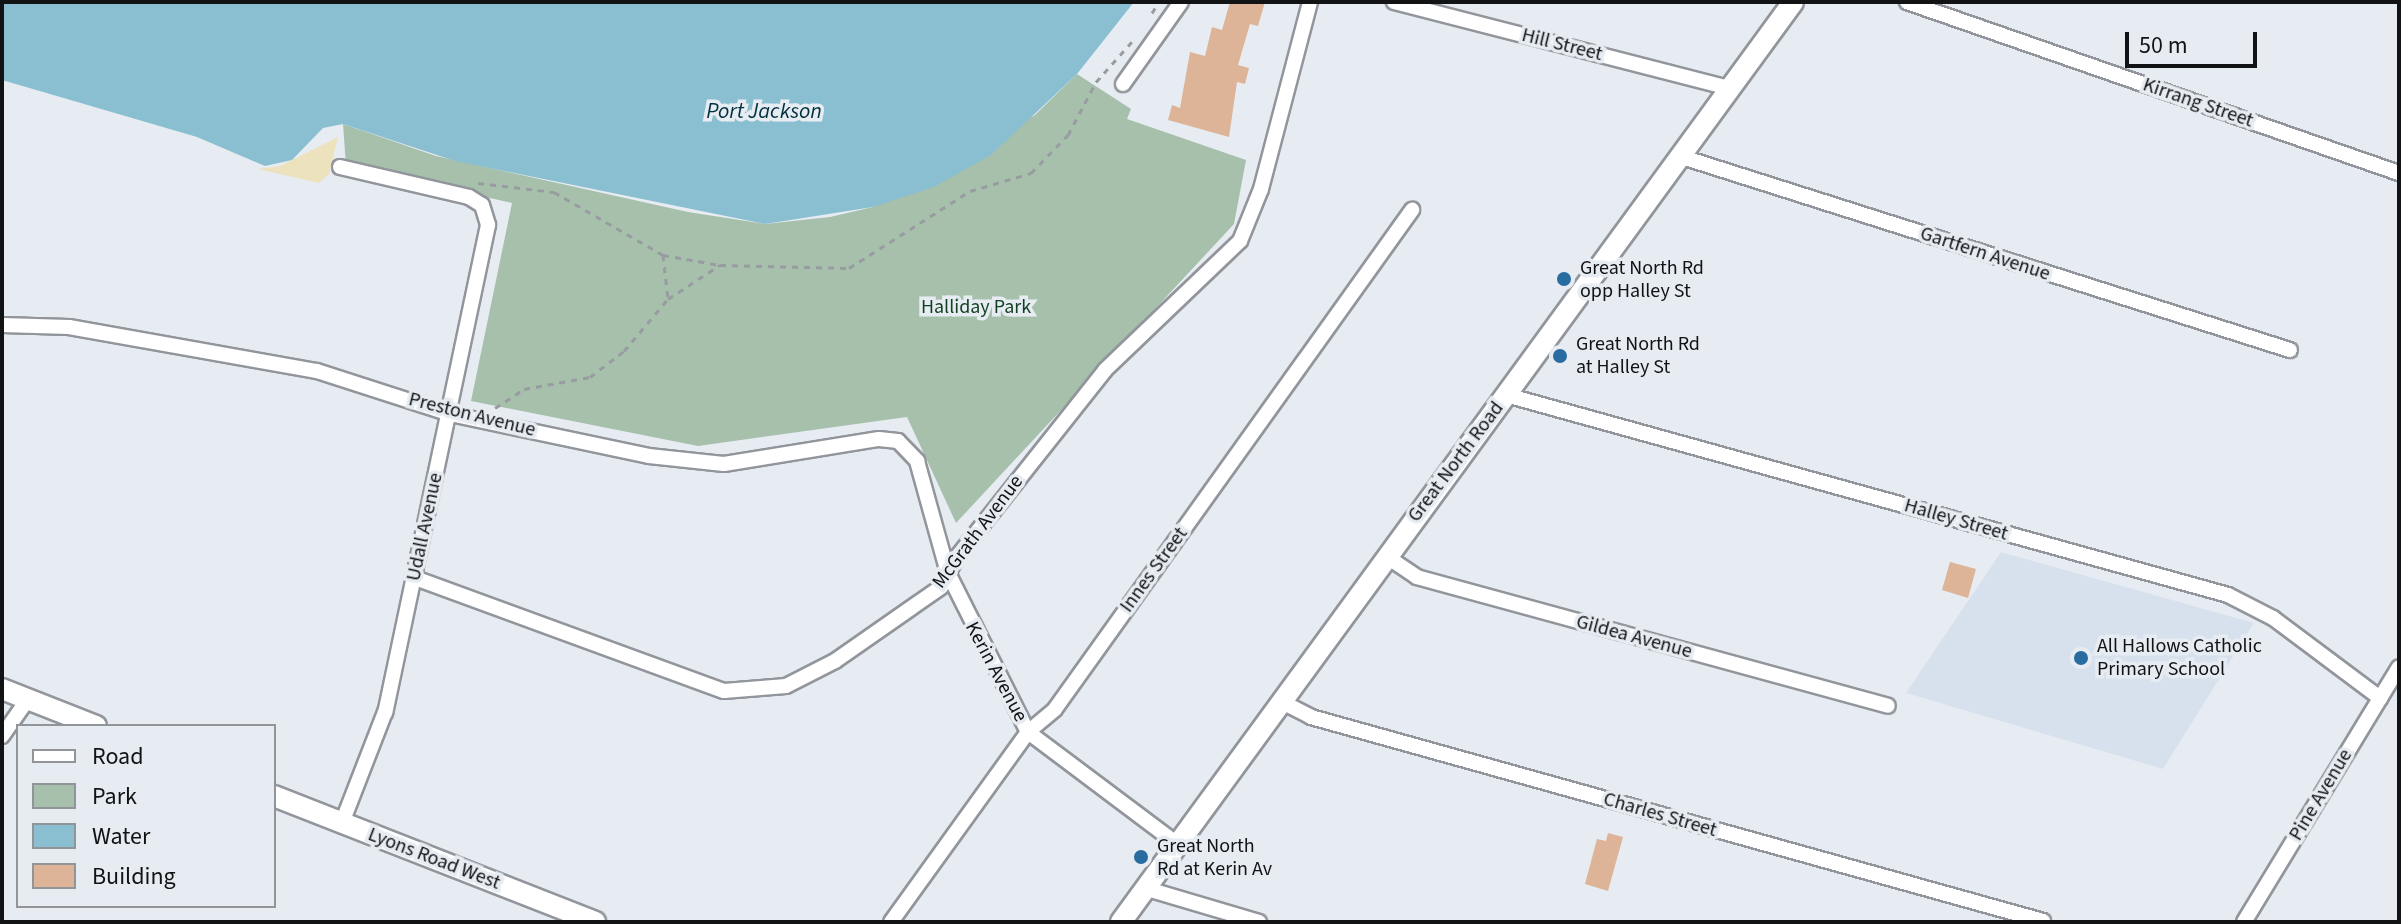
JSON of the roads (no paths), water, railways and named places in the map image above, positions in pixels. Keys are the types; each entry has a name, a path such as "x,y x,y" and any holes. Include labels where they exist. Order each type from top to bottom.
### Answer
{"main road":[{"name":"Great North Road","path":"1121,922 1793,2"},
{"path":"2,689 91,724"},
{"name":"Lyons Road West","path":"276,797 595,922"}],"street":[{"path":"1123,84 1181,2"},
{"name":"McGrath Avenue","path":"415,578 707,687 741,693 786,686 835,661 941,587 948,573 1105,370 1240,241 1252,219 1310,2"},
{"name":"Hill Street","path":"1394,2 1730,88"},
{"name":"Kirrang Street","path":"1907,2 2399,173"},
{"name":"Gartfern Avenue","path":"1679,156 2290,350"},
{"name":"Udall Avenue","path":"340,167 469,197 482,205 488,225 385,712 342,823"},
{"name":"Innes Street","path":"891,922 1028,732 1055,709 1412,210"},
{"name":"Preston Avenue","path":"2,325 69,327 317,371 450,414 649,456 724,464 879,439 898,441"},
{"name":"Halley Street","path":"1506,395 2228,595 2273,618 2380,698"},
{"name":"Kerin Avenue","path":"898,441 917,461 948,573 1028,732 1177,844"},
{"name":"Gildea Avenue","path":"1386,556 1417,577 1888,706"},
{"name":"Pine Avenue","path":"2244,922 2399,667"},
{"path":"2,736 28,699"},
{"name":"Charles Street","path":"1280,701 1311,717 2043,921"},
{"path":"1144,888 1259,922"}],"water":[{"name":"Port Jackson","path":"2,2 1134,2 1077,74 991,155 934,187 873,207 765,224 455,161 343,124 323,128 292,160 265,166 197,137 2,80"}],"place":[{"name":"Great North Rd opp Halley St","path":"1564,279"},
{"name":"Great North Rd at Halley St","path":"1560,356"},
{"name":"All Hallows Catholic Primary School","path":"2081,658"},
{"name":"Great North Rd at Kerin Av","path":"1141,857"}],"park label":[{"name":"Halliday Park","path":"976,307"}]}
